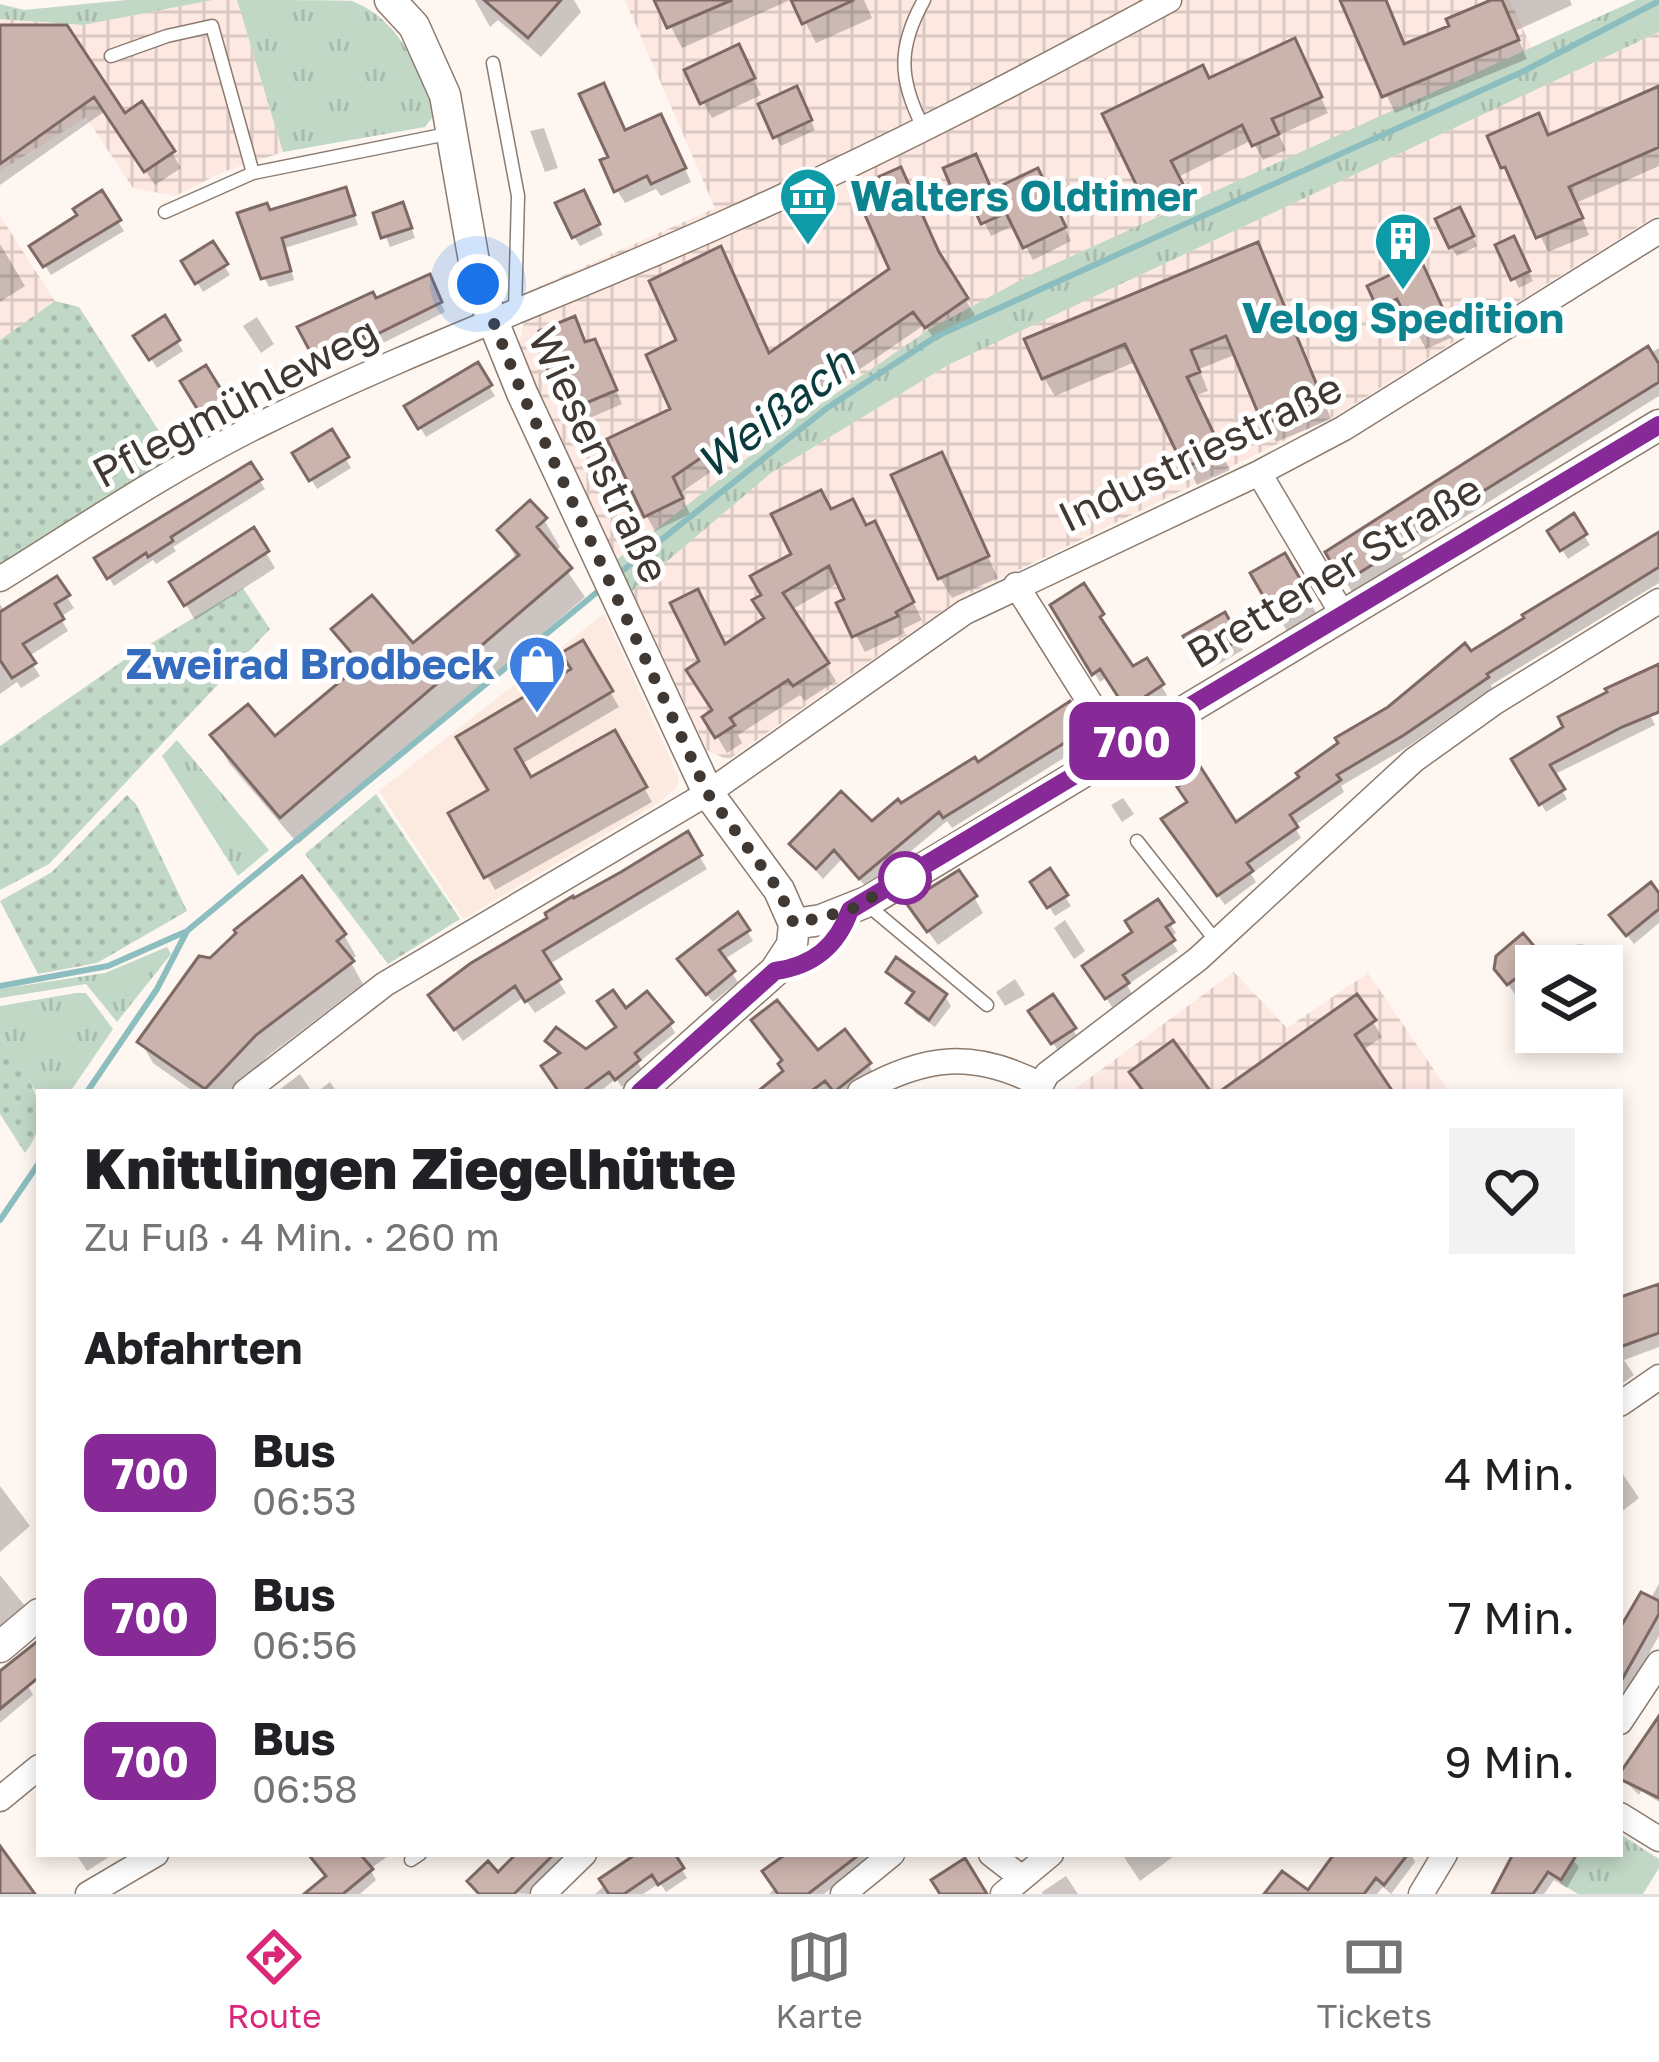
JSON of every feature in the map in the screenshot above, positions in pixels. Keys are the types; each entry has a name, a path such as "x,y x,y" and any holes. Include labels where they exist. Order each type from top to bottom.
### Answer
{"street":[{"name":"Wiesenstraße","path":"390,0 414,26 431,59 454,132 478,284 503,315 604,564 708,794 779,890 794,924"},
{"name":"Pflegmühleweg","path":"0,579 181,467 262,423 503,315 730,221 923,128 1168,0"},
{"name":"Industriestraße","path":"248,1089 385,984 708,794 965,612 1344,428 1659,230"},
{"name":"Brettener Straße","path":"794,924 860,906 1659,425"},
{"path":"1258,473 1343,615"},
{"path":"1016,585 1119,749"},
{"path":"866,1089 913,1067 983,1060 1042,1089 1047,1074 1217,942 1414,760 1495,702 1659,601"},
{"path":"643,1089 775,971 792,945 794,924"},
{"path":"1623,1402 1659,1377"},
{"path":"0,1647 36,1616"},
{"path":"1623,1717 1659,1663"},
{"path":"0,1799 36,1769"},
{"path":"1623,1817 1659,1839"},
{"path":"88,1894 151,1857"},
{"path":"543,1894 581,1857"},
{"path":"843,1894 888,1857"},
{"path":"993,1857 1012,1886 1047,1857"},
{"path":"1421,1894 1443,1857"}],"lane":[{"path":"923,128 902,76 907,40 924,0"},
{"path":"111,56 212,26 253,173"},
{"path":"494,63 518,196 503,315"},
{"path":"165,212 253,173 454,132"},
{"path":"1136,842 1217,942"},
{"path":"775,971 796,968 830,947 860,906 877,914 987,1005"}],"shaded area":[{"path":"213,0 237,0 283,152 223,172 175,196 133,188 86,117 0,171 0,19 83,25"},
{"path":"625,0 1510,0 1532,49 1030,275 928,330 786,428 615,561 518,348 531,290 715,208"},
{"path":"1659,32 1659,214 1337,415 961,598 728,760 707,750 632,591 771,473 948,365"},
{"path":"0,216 55,301 0,340"},
{"path":"604,614 679,778 676,788 657,804 463,919 379,791"},
{"path":"1234,972 1287,1028 1368,973 1447,1089 1075,1089"}],"green space":[{"path":"126,0 213,0 83,25 0,19 0,4 24,10"},
{"path":"237,0 352,1 369,10 406,48 435,114 425,127 283,152"},
{"path":"1636,0 1659,0 1659,32 948,365 771,473 632,591 615,561 786,428 928,330 1030,275"},
{"path":"55,301 79,307 177,459 0,567 0,340"},
{"path":"243,588 270,629 49,864 0,890 0,746 127,658"},
{"path":"177,740 269,850 238,876 162,756"},
{"path":"376,794 460,919 388,964 305,854"},
{"path":"127,795 136,804 187,911 97,963 38,974 0,901 52,872"},
{"path":"167,947 171,954 117,1022 86,984 0,998 0,989 105,973"},
{"path":"86,993 113,1029 72,1089 36,1091 0,1036 0,1006"},
{"path":"0,1036 36,1096 36,1133 25,1153 0,1114"},
{"path":"1623,1836 1659,1859 1659,1868 1643,1894 1578,1894 1560,1883 1576,1857 1623,1857"}],"building":[{"path":"484,0 561,0 528,38"},
{"path":"654,0 732,0 667,28"},
{"path":"791,0 854,0 802,24"},
{"path":"1340,0 1386,0 1404,44 1449,26 1446,19 1502,0 1519,40 1382,97"},
{"path":"0,25 67,25 125,113 142,101 175,151 144,172 94,97 0,164"},
{"path":"1295,38 1322,97 1272,119 1279,134 1252,146 1242,125 1171,161 1183,184 1145,203 1102,114 1203,65 1209,78"},
{"path":"739,44 755,78 700,104 684,70"},
{"path":"604,83 625,130 661,114 686,168 651,184 647,176 614,192 600,160 608,157 579,94"},
{"path":"797,86 812,120 773,138 758,104"},
{"path":"1659,86 1659,147 1569,187 1583,218 1536,238 1487,136 1539,113 1548,135"},
{"path":"976,154 992,190 1038,168 1066,227 1023,248 1006,213 981,224 966,191 955,196 943,168"},
{"path":"901,167 939,252 968,298 925,328 913,312 673,477 683,498 644,517 607,439 670,409 646,355 676,340 649,281 721,246 769,353 889,269 853,188"},
{"path":"346,187 355,215 282,238 291,271 261,279 237,213 267,203 270,210"},
{"path":"102,190 121,220 43,267 29,246 77,215 73,209"},
{"path":"584,190 600,224 572,238 555,203"},
{"path":"403,202 412,228 381,238 373,213"},
{"path":"1460,207 1474,236 1449,248 1435,219"},
{"path":"1514,236 1530,271 1511,280 1495,245"},
{"path":"213,241 228,264 195,284 181,261"},
{"path":"1258,242 1323,400 1263,425 1226,336 1191,350 1200,372 1187,377 1222,451 1184,468 1125,344 1042,379 1024,339"},
{"name":"Velog Spedition","path":"1421,260 1448,320 1414,335 1397,299 1377,308 1367,286"},
{"path":"430,274 442,302 314,359 297,327 373,292 376,298"},
{"path":"165,315 180,340 149,360 133,336"},
{"path":"575,316 585,342 595,339 617,390 565,412 544,361 550,356 539,331"},
{"path":"1648,346 1659,364 1659,382 1343,583 1325,552"},
{"path":"478,362 492,385 418,429 404,406"},
{"path":"206,365 230,404 204,420 180,381"},
{"path":"332,429 349,457 309,481 292,453"},
{"path":"942,452 989,556 938,579 891,475"},
{"path":"251,462 262,479 171,537 173,541 107,579 94,558"},
{"path":"821,490 831,509 853,499 866,525 875,521 914,602 896,612 898,616 852,637 836,603 844,599 829,566 783,593 829,663 793,686 788,680 730,718 735,725 715,738 702,717 712,710 686,670 699,661 670,603 698,589 725,644 764,618 752,600 761,595 750,576 791,554 771,514"},
{"path":"530,500 547,518 537,527 572,568 280,818 210,735 248,704 275,736 361,664 331,629 372,595 413,643 519,555 497,530"},
{"path":"1574,513 1587,534 1560,551 1547,531"},
{"path":"254,527 269,551 184,606 169,582"},
{"path":"1659,532 1659,567 1337,775 1341,780 1290,815 1298,827 1247,863 1253,871 1217,896 1161,819 1187,802 1177,787 1183,783 1176,773 1196,760 1236,822 1299,777 1296,773 1338,743 1335,738 1388,707 1465,643 1471,651"},
{"path":"1285,553 1312,599 1277,620 1250,573"},
{"path":"57,576 70,595 55,604 64,619 23,644 36,663 12,678 0,660 0,612"},
{"path":"1084,583 1133,666 1147,658 1164,684 1126,709 1100,669 1092,675 1050,605"},
{"path":"1225,612 1240,639 1199,663 1183,636"},
{"path":"583,640 613,691 515,749 531,777 615,730 647,787 484,878 448,813 488,790 456,737 571,669 561,653"},
{"path":"1659,664 1659,712 1550,765 1565,789 1539,805 1511,759 1563,727 1558,717"},
{"path":"1070,701 1087,729 943,818 939,812 859,879 834,850 816,869 789,844 841,791 872,821 898,799 901,803 975,757 978,762"},
{"path":"688,831 702,855 543,951 561,979 525,1002 515,986 454,1030 428,995 547,918 545,913"},
{"path":"1050,868 1068,895 1047,908 1030,882"},
{"path":"959,870 977,896 927,932 906,903"},
{"path":"302,876 346,934 337,941 354,961 256,1035 205,1089 137,1042 199,956 210,958 234,930"},
{"path":"1651,882 1659,893 1659,909 1626,936 1609,915"},
{"path":"1158,899 1174,922 1166,927 1175,940 1123,975 1129,983 1105,999 1082,966 1132,932 1125,921"},
{"path":"738,912 750,930 719,950 735,971 706,995 677,959"},
{"path":"1523,933 1533,945 1515,945 1515,979 1507,985 1494,969 1496,956"},
{"path":"896,957 947,994 929,1020 906,1003 914,992 886,972"},
{"path":"613,990 626,1008 647,991 673,1022 635,1053 640,1060 615,1080 609,1072 586,1089 557,1089 541,1066 560,1053 545,1041 556,1027 586,1049 616,1027 597,1001"},
{"path":"1053,994 1076,1028 1051,1044 1028,1011"},
{"path":"1357,994 1376,1020 1355,1035 1391,1089 1223,1089"},
{"path":"777,1000 818,1050 845,1029 871,1063 838,1089 825,1081 814,1089 761,1089 783,1071 778,1064 782,1060 751,1020"},
{"path":"1173,1040 1209,1089 1142,1089 1129,1072"},
{"path":"1659,1284 1659,1333 1623,1346 1623,1296"},
{"path":"1641,1592 1659,1601 1659,1614 1623,1678 1623,1623"},
{"path":"36,1642 36,1679 0,1709 0,1671"},
{"path":"1659,1716 1659,1798 1623,1780 1623,1769"},
{"path":"0,1846 35,1894 0,1894"},
{"path":"310,1857 363,1857 373,1869 343,1894 304,1894 326,1876"},
{"path":"513,1857 551,1857 514,1894 479,1894 467,1881 488,1861 498,1872"},
{"path":"632,1857 677,1857 684,1868 658,1885 652,1875 624,1894 609,1894 599,1879"},
{"path":"782,1857 856,1857 808,1894 778,1894 762,1871"},
{"path":"1332,1857 1406,1857 1384,1885 1376,1878 1364,1894 1264,1894 1282,1871 1308,1890"},
{"path":"1511,1857 1575,1857 1561,1880 1548,1872 1533,1894 1492,1894"},
{"path":"965,1858 987,1894 940,1894 931,1880"}],"waterway":[{"name":"Weißach","path":"617,575 827,408 937,336 1522,72 1659,1"},
{"name":"Weißach","path":"89,1089 157,989 187,931 602,588"},
{"path":"0,986 108,966 185,932"},
{"name":"Weißach","path":"0,1220 36,1167"}],"bus line":[{"name":"700","path":"643,1089 775,971 796,968 830,947 850,910 1659,425"}],"place":[{"name":"Walters Oldtimer","path":"808,247"},
{"name":"Velog Spedition","path":"1403,292"},
{"name":"Zweirad Brodbeck","path":"537,715"}],"route":[{"path":"478,284 522,393 708,794 779,890 794,924 850,910 905,878"}]}
